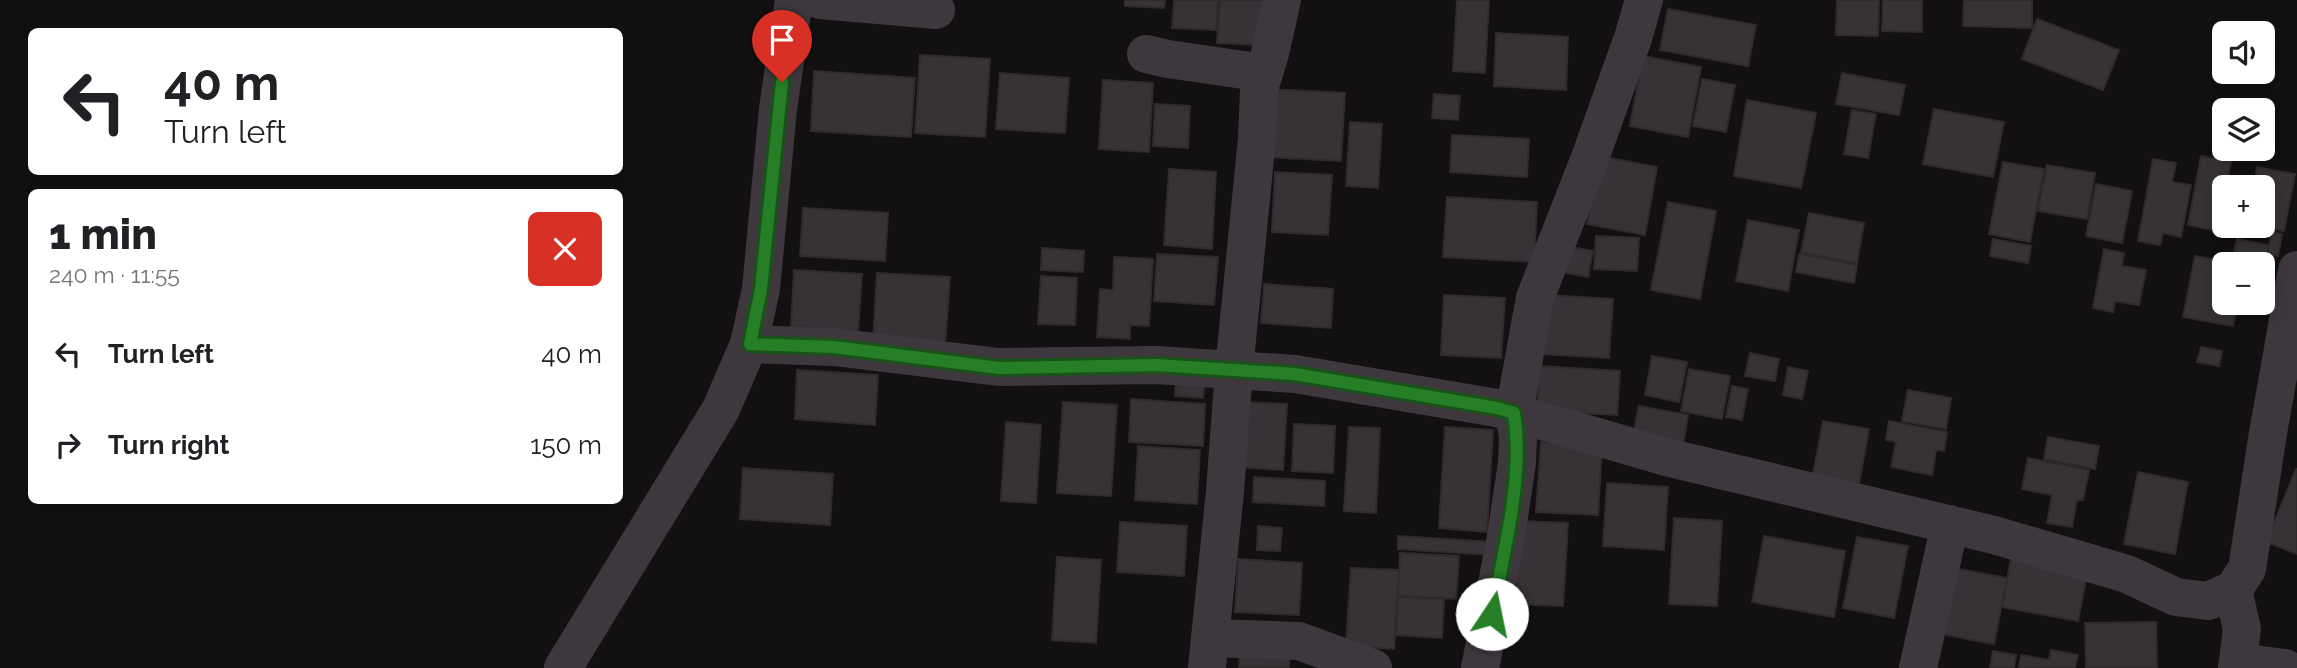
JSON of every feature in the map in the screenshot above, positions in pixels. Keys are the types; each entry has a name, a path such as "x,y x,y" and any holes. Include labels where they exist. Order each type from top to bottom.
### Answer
{"street":[{"path":"563,668 721,409 750,344 761,289 778,109 794,0"},
{"path":"820,0 936,9"},
{"path":"1282,0 1259,89 1226,491 1209,653 1299,640 1373,668"},
{"path":"1480,668 1506,543 1517,463 1518,436 1514,413 1535,298 1590,158 1644,0"},
{"path":"1146,54 1264,73"},
{"path":"750,344 834,347 999,368 1156,365 1295,374 1497,408 1670,458 1994,535 2127,574 2176,597 2208,601 2233,590 2248,569 2283,437 2297,270"},
{"path":"1918,668 1950,524"},
{"path":"2233,590 2242,628 2238,665 2285,668"}],"building":[{"path":"1125,0 1165,0 1164,8 1125,6"},
{"path":"1174,0 1218,0 1216,30 1172,28"},
{"path":"1220,0 1263,0 1261,45 1217,43"},
{"path":"1457,0 1489,0 1485,73 1453,71"},
{"path":"1837,0 1879,0 1878,36 1836,35"},
{"path":"1883,0 1922,0 1922,32 1882,31"},
{"path":"1964,0 2032,0 2032,28 1963,26"},
{"path":"1668,9 1756,25 1748,66 1660,50"},
{"path":"2037,19 2119,50 2103,90 2022,59"},
{"path":"1496,33 1568,37 1566,90 1494,86"},
{"path":"920,55 990,59 985,137 915,133"},
{"path":"1643,56 1701,67 1688,137 1630,126"},
{"path":"814,71 915,78 911,137 811,131"},
{"path":"1000,73 1069,78 1065,133 996,129"},
{"path":"1842,73 1905,85 1899,115 1836,104"},
{"path":"1702,79 1735,85 1726,132 1693,126"},
{"path":"1103,80 1153,83 1149,152 1099,149"},
{"path":"1269,89 1345,93 1341,161 1264,157"},
{"path":"1434,94 1460,96 1458,120 1432,118"},
{"path":"1747,100 1816,113 1801,188 1734,176"},
{"path":"1155,104 1190,106 1188,148 1153,146"},
{"path":"1934,109 2004,122 1993,177 1923,164"},
{"path":"1852,110 1876,114 1868,158 1844,154"},
{"path":"1350,122 1382,124 1378,188 1346,186"},
{"path":"1452,135 1529,139 1527,177 1450,172"},
{"path":"1599,156 1657,167 1645,235 1587,224"},
{"path":"2201,156 2212,158 2212,161 2231,162 2228,175 2212,175 2212,230 2188,225"},
{"path":"2153,159 2176,163 2172,182 2191,185 2181,237 2163,233 2160,245 2138,241"},
{"path":"2003,162 2044,169 2030,242 1989,234"},
{"path":"2047,165 2095,173 2087,219 2038,211"},
{"path":"2257,167 2295,174 2284,231 2275,229 2275,175 2256,175"},
{"path":"1169,169 1216,172 1212,249 1164,245"},
{"path":"1275,172 1332,175 1328,235 1272,232"},
{"path":"2096,184 2132,191 2122,243 2086,236"},
{"path":"1447,197 1537,202 1534,262 1443,257"},
{"path":"1668,202 1716,211 1700,299 1651,290"},
{"path":"803,208 888,213 885,261 800,256"},
{"path":"1809,213 1864,223 1857,263 1801,253"},
{"path":"1748,220 1799,230 1788,291 1736,281"},
{"path":"2275,233 2282,234 2278,256 2275,252 2267,252 2271,238 2275,238"},
{"path":"1596,236 1639,238 1637,271 1594,269"},
{"path":"1993,239 2031,246 2028,263 1990,256"},
{"path":"2237,239 2268,245 2267,252 2234,252"},
{"path":"1566,246 1593,251 1588,277 1561,272"},
{"path":"1042,248 1084,251 1083,272 1041,270"},
{"path":"2104,249 2124,253 2122,266 2146,270 2139,305 2115,301 2113,312 2093,308"},
{"path":"1157,254 1218,257 1214,305 1154,301"},
{"path":"1799,254 1857,265 1854,283 1796,272"},
{"path":"2195,256 2212,259 2212,315 2235,315 2233,326 2183,317"},
{"path":"1114,257 1153,259 1149,326 1130,325 1130,339 1097,337 1100,289 1113,290"},
{"path":"794,270 862,274 858,331 791,327"},
{"path":"877,273 950,277 945,346 873,342"},
{"path":"1041,276 1077,278 1075,325 1038,324"},
{"path":"1264,284 1333,289 1331,328 1261,323"},
{"path":"1444,295 1505,298 1501,358 1441,355"},
{"path":"1546,295 1613,299 1609,358 1542,354"},
{"path":"2201,347 2222,351 2219,366 2197,362"},
{"path":"1750,353 1779,359 1775,381 1745,376"},
{"path":"1652,356 1687,362 1679,402 1645,395"},
{"path":"1540,366 1620,371 1617,415 1537,411"},
{"path":"1788,367 1808,371 1802,399 1783,395"},
{"path":"1689,369 1730,376 1722,419 1681,411"},
{"path":"797,370 878,375 875,425 795,419"},
{"path":"1176,378 1205,380 1203,398 1175,396"},
{"path":"1732,386 1748,389 1742,420 1726,417"},
{"path":"1908,390 1951,398 1946,429 1902,421"},
{"path":"1131,399 1205,404 1203,446 1129,442"},
{"path":"1063,402 1117,405 1111,496 1057,493"},
{"path":"1240,402 1287,404 1283,470 1236,467"},
{"path":"1639,406 1688,415 1683,445 1633,435"},
{"path":"1823,421 1869,429 1859,484 1813,475"},
{"path":"1889,421 1947,432 1944,451 1936,450 1932,475 1891,467 1896,442 1886,440"},
{"path":"1006,422 1041,425 1036,503 1001,501"},
{"path":"1294,424 1335,426 1333,473 1292,471"},
{"path":"1349,427 1380,428 1376,513 1344,511"},
{"path":"1445,427 1493,430 1487,532 1439,528"},
{"path":"2048,437 2099,446 2095,469 2044,459"},
{"path":"1541,442 1602,446 1598,515 1536,512"},
{"path":"1138,446 1200,450 1197,504 1135,500"},
{"path":"2028,458 2089,470 2083,500 2077,500 2072,527 2047,523 2052,495 2022,489"},
{"path":"743,468 833,474 830,525 740,519"},
{"path":"2297,469 2297,554 2266,542"},
{"path":"2138,472 2188,482 2175,554 2124,544"},
{"path":"1254,477 1325,481 1324,506 1253,502"},
{"path":"1607,483 1668,487 1664,550 1603,546"},
{"path":"1674,518 1722,521 1717,606 1669,604"},
{"path":"1520,521 1568,523 1563,606 1515,604"},
{"path":"1120,522 1187,526 1184,576 1117,572"},
{"path":"1258,526 1282,528 1280,551 1257,550"},
{"path":"1398,536 1493,542 1492,555 1398,549"},
{"path":"1764,536 1845,551 1834,617 1752,602"},
{"path":"1857,537 1908,546 1894,618 1843,608"},
{"path":"1400,553 1459,556 1456,599 1398,596"},
{"path":"2012,554 2088,569 2078,621 2002,607"},
{"path":"1057,557 1101,560 1096,643 1052,640"},
{"path":"1238,559 1302,563 1299,615 1235,612"},
{"path":"1948,567 2007,578 1994,644 1936,633"},
{"path":"1351,568 1399,570 1394,649 1346,646"},
{"path":"1398,597 1444,599 1442,638 1396,635"},
{"path":"2156,622 2157,668 2086,668 2085,623"},
{"path":"1240,648 1290,651 1289,668 1239,668"},
{"path":"2051,650 2078,655 2075,668 2019,668 2021,655 2049,660"},
{"path":"1993,651 2016,655 2014,668 1990,668"}],"route":[{"path":"782,82 761,289 750,344 834,347 999,368 1156,365 1295,374 1514,413 1518,436 1517,463 1506,543 1492,614"}]}
